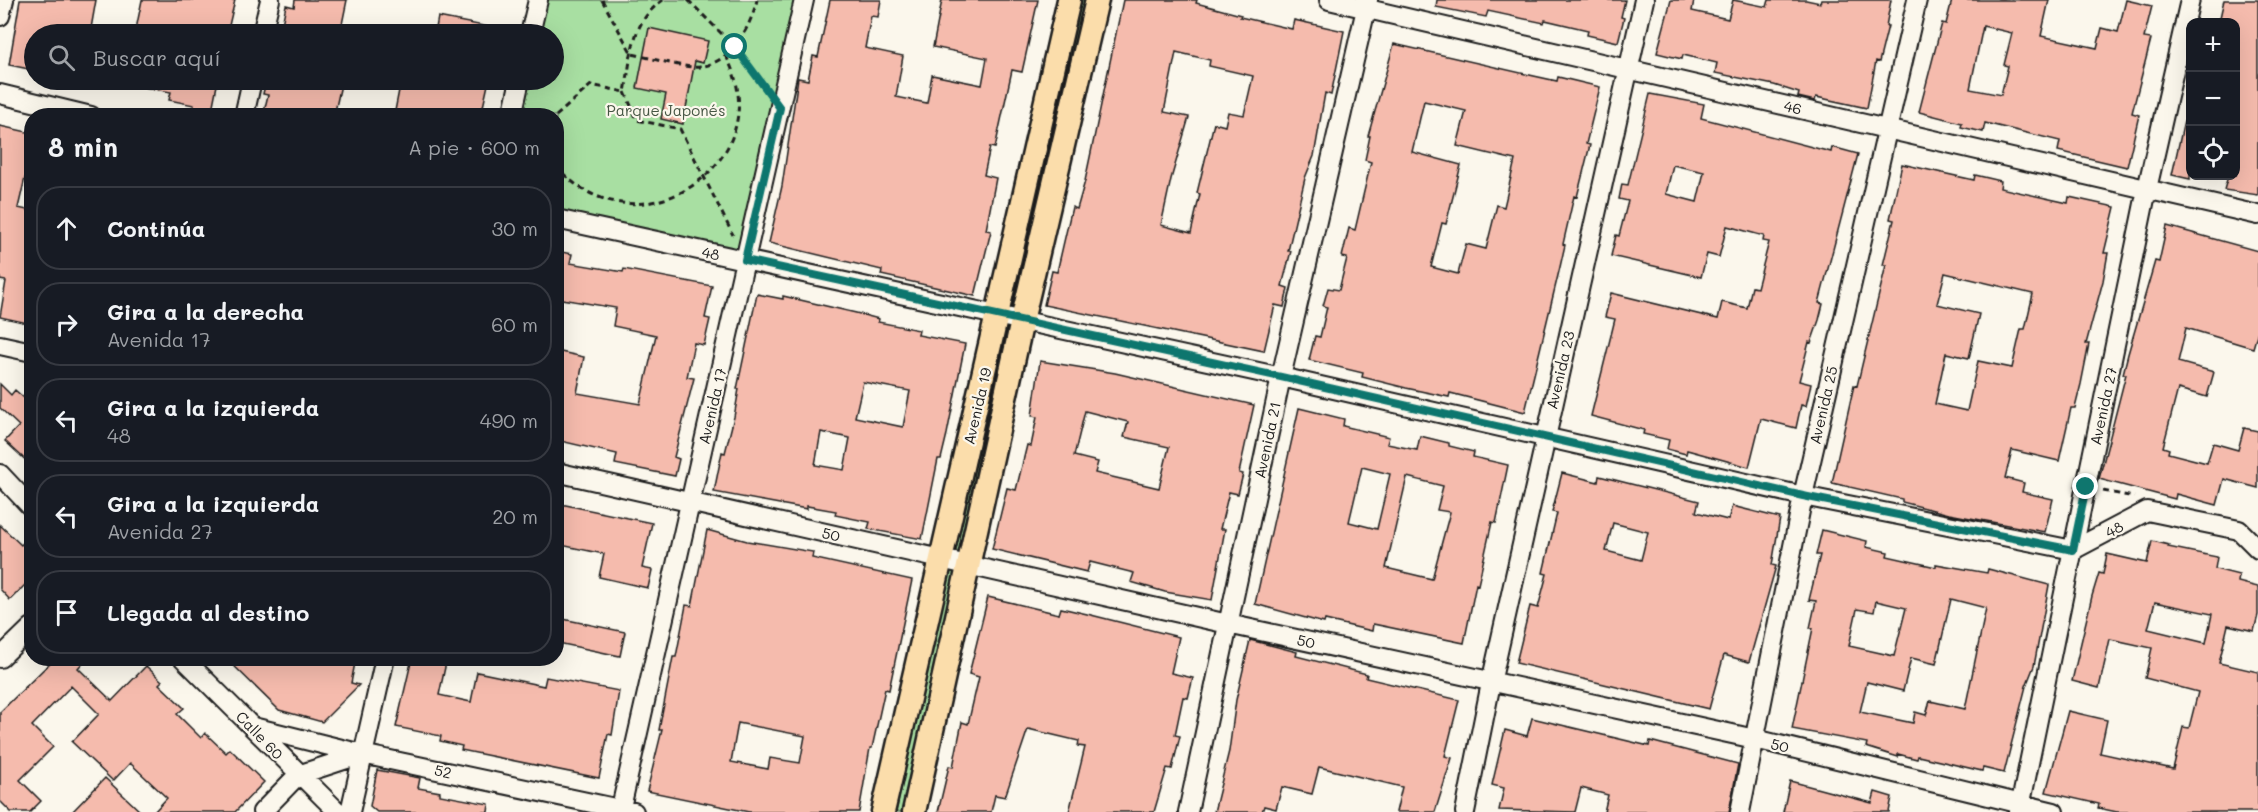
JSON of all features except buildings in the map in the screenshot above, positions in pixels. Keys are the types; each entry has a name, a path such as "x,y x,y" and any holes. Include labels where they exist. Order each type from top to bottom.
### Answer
{"main road":[{"name":"Avenida 19","path":"883,812 1070,0"},
{"name":"Avenida 19","path":"914,812 1022,321 1097,0"}],"street":[{"path":"0,16 4,0"},
{"path":"264,24 270,0"},
{"path":"532,24 538,0"},
{"name":"Avenida 17","path":"625,811 690,502 804,0"},
{"name":"46","path":"1329,0 1367,4 1627,69 2258,214"},
{"name":"Avenida 23","path":"1465,812 1545,438 1644,0"},
{"name":"Avenida 25","path":"1740,812 1803,496 1917,0"},
{"name":"Avenida 27","path":"2019,808 2147,189 2190,0"},
{"name":"Avenida 21","path":"1188,812 1281,377 1367,4"},
{"path":"246,108 250,90"},
{"path":"514,108 518,90"},
{"path":"0,94 59,108"},
{"name":"48","path":"564,221 1281,377 1803,496 2073,550 2148,511 2239,530 2258,549"},
{"path":"0,345 24,350"},
{"path":"0,474 24,500"},
{"name":"50","path":"564,474 1491,683 1755,739 2019,808 2054,812"},
{"path":"0,658 24,635"},
{"name":"Calle 60","path":"191,666 254,727 298,775 338,812"},
{"path":"350,812 383,666"},
{"name":"52","path":"254,727 362,754 625,811"},
{"path":"262,812 298,775 362,754"}],"path":[{"path":"602,0 632,54 700,68 726,56 735,47 754,12 757,0"},
{"path":"663,0 651,8 638,27 625,92 637,120 680,129 745,260"},
{"path":"688,0 735,47 780,108"},
{"path":"564,175 570,182 599,198 632,205 665,200 695,186 719,162 734,132 738,99 731,66 726,56"},
{"path":"564,109 591,85 625,92"}],"green space":[{"name":"Parque Japonés","path":"538,0 804,0 745,260 564,221 564,108 514,108 518,90 564,90 564,24 532,24"},
{"path":"1081,0 1086,0 1014,311 1010,311"},
{"path":"1007,325 1011,325 959,556 952,555"},
{"path":"949,568 956,570 902,812 896,812"}],"route":[{"path":"735,47 780,108 745,260 1281,377 1803,496 2073,550 2086,487"}]}
